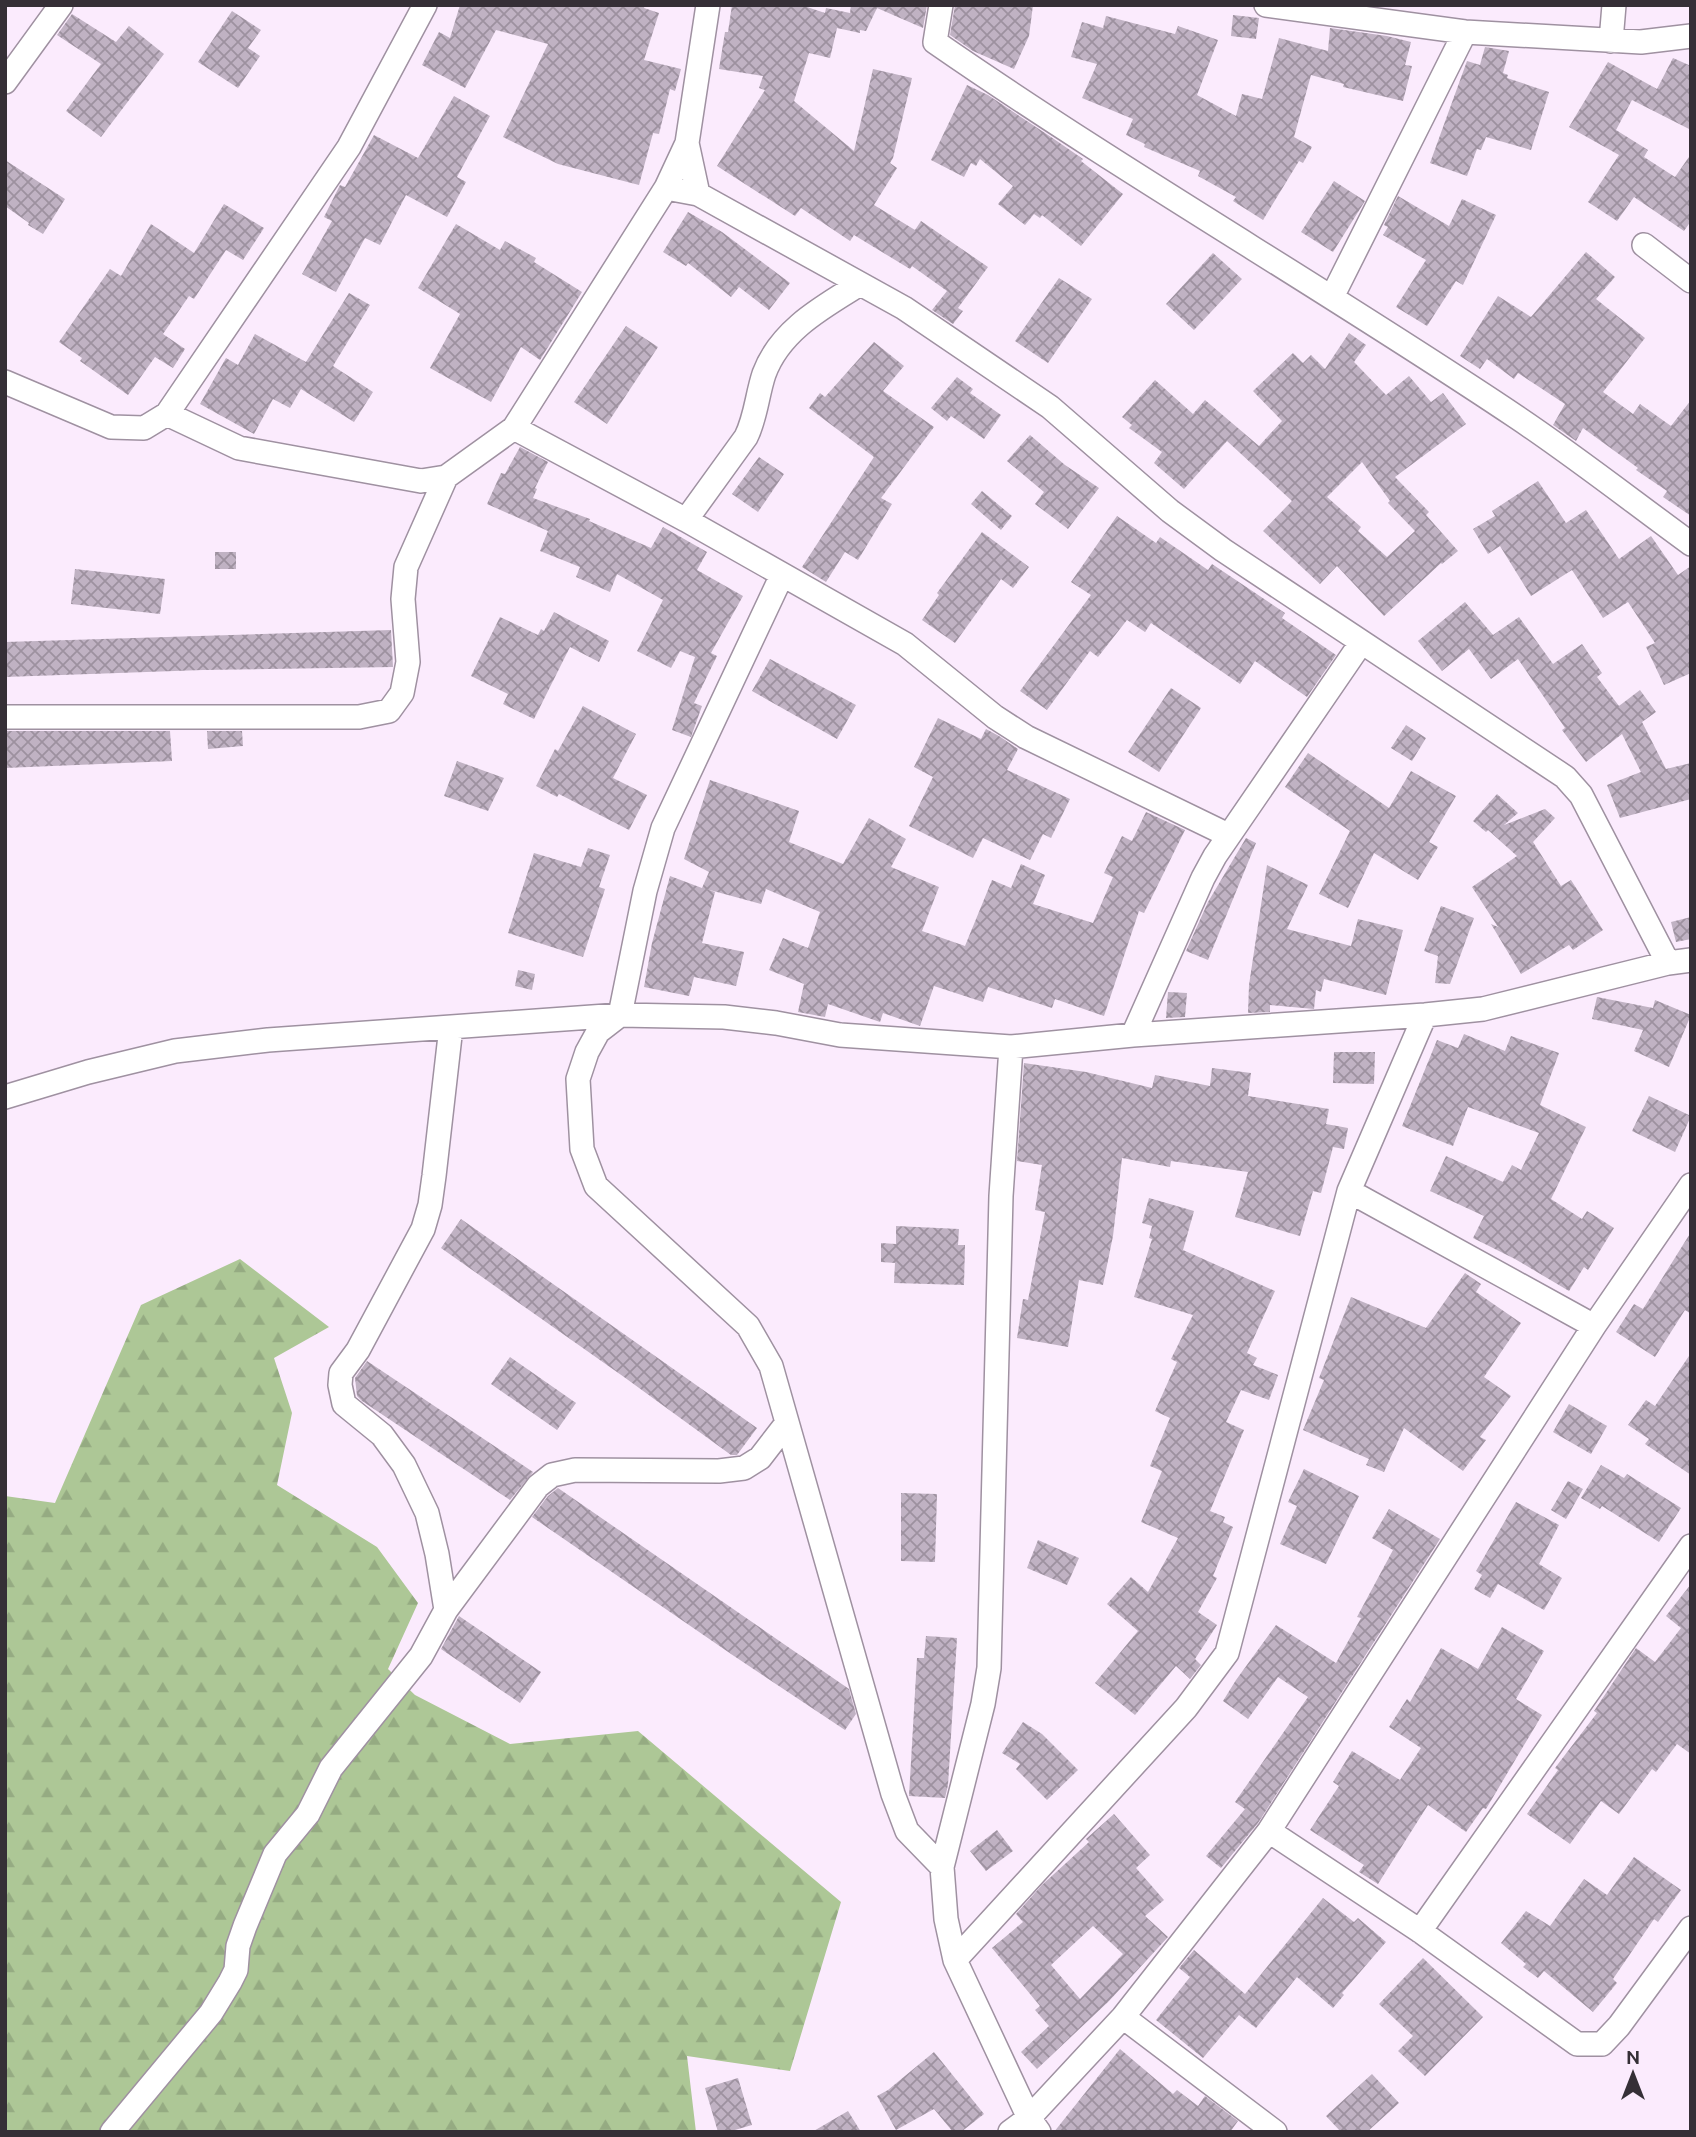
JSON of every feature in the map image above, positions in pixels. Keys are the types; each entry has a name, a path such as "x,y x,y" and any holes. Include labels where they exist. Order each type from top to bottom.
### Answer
{"street":[{"path":"5,82 61,5"},
{"path":"5,382 111,427 144,428 167,414 349,147 425,5"},
{"path":"167,414 239,448 421,481 446,477 514,428 666,188 687,143 708,5"},
{"path":"941,5 935,42 1061,127 1517,417 1691,544"},
{"path":"1266,5 1352,11 1465,33 1641,42 1691,36"},
{"path":"1611,41 1614,5"},
{"path":"1332,297 1465,33"},
{"path":"687,143 698,194"},
{"path":"5,1097 88,1072 175,1051 268,1040 620,1014 724,1017 776,1023 839,1035 1011,1047 1133,1035 1483,1009 1679,961 1581,795 1565,777 1361,643 1185,522 1050,407 904,308 698,194 666,188"},
{"path":"1644,245 1691,281"},
{"path":"686,520 746,436 752,425 764,374 791,331 822,307 860,284"},
{"path":"514,428 686,520 905,644 995,717 1026,737 1228,835"},
{"path":"5,717 359,717 389,712 402,693 408,662 403,599 406,567 446,477"},
{"path":"782,575 663,828 646,891 620,1014 598,1032 587,1052 578,1079 582,1149 596,1186 748,1326 771,1366 893,1794 907,1831 942,1867"},
{"path":"1133,1035 1203,878 1228,835 1361,643"},
{"path":"955,1960 1185,1708 1227,1653 1349,1191 1425,1015"},
{"path":"446,1610 427,1513 404,1465 382,1435 344,1404 340,1385 341,1373 358,1350 423,1229 431,1195 451,1027"},
{"path":"1011,1047 1000,1196 989,1668 983,1704 942,1867 946,1919 955,1960 1034,2125"},
{"path":"1010,2132 1034,2125 1269,1831 1594,1326 1691,1185"},
{"path":"1349,1191 1594,1326"},
{"path":"112,2132 211,2013 236,1970 238,1946 275,1854 308,1814 331,1768 421,1656 446,1610 538,1486 552,1475 575,1470 719,1471 744,1468 760,1458 787,1423"},
{"path":"1420,1931 1691,1546"},
{"path":"1269,1831 1420,1931 1577,2044 1602,2044 1619,2026 1691,1928"},
{"path":"1123,2017 1275,2132"}],"green space":[{"path":"240,1259 329,1327 274,1358 292,1413 277,1485 377,1547 418,1603 388,1669 415,1695 510,1744 638,1731 841,1902 790,2071 687,2056 696,2132 5,2132 5,1496 55,1503 141,1305"}],"building":[{"path":"460,5 645,5 644,8 659,13 644,60 681,69 675,91 670,89 659,134 653,133 639,185 558,164 503,137 548,44 496,30 465,88 422,65 439,32 450,38"},
{"path":"732,5 801,5 825,13 826,8 850,13 851,5 927,5 923,28 877,8 866,31 860,30 860,33 837,28 830,58 809,53 794,101 854,151 873,69 912,78 890,163 897,168 874,205 915,230 921,221 988,267 958,308 963,311 953,324 932,310 947,291 912,266 910,269 854,235 850,241 801,208 795,216 717,166 765,90 759,88 763,76 719,69"},
{"path":"955,5 1033,5 1029,36 1014,69 973,51 950,35"},
{"path":"232,11 261,30 248,48 260,56 238,88 198,62"},
{"path":"72,14 116,42 129,26 164,54 101,137 66,111 101,64 57,35"},
{"path":"1233,15 1259,18 1256,39 1231,36"},
{"path":"1106,16 1175,34 1178,26 1218,40 1197,95 1236,116 1242,94 1262,99 1279,38 1328,51 1330,28 1387,36 1411,42 1405,65 1412,66 1403,101 1343,87 1344,84 1311,75 1294,137 1312,147 1303,163 1299,161 1263,220 1233,201 1236,197 1198,176 1200,171 1144,147 1145,144 1126,135 1133,119 1082,98 1097,64 1071,57 1082,22 1103,28"},
{"path":"1485,47 1509,51 1503,73 1508,75 1507,78 1549,92 1531,150 1486,137 1481,150 1477,149 1467,176 1430,163 1467,61 1480,65"},
{"path":"1673,58 1691,66 1691,130 1632,100 1616,130 1648,150 1644,157 1675,177 1691,154 1691,221 1684,231 1634,197 1617,221 1588,202 1619,155 1569,127 1608,62 1657,89"},
{"path":"967,85 988,95 1083,159 1081,161 1123,194 1081,246 1042,215 1040,218 1034,214 1025,225 998,204 1013,186 980,159 976,166 971,163 964,177 931,160"},
{"path":"454,96 490,116 457,177 466,182 447,217 406,195 380,245 365,238 336,292 302,274 332,221 324,217 340,185 345,187 374,135 418,158"},
{"path":"5,160 65,199 43,234 5,206"},
{"path":"1334,181 1365,201 1333,252 1301,232"},
{"path":"1398,196 1449,226 1462,199 1496,215 1463,285 1456,281 1427,326 1396,307 1426,260 1383,235 1388,227 1384,225"},
{"path":"224,204 264,228 243,260 226,250 194,299 189,296 163,334 185,349 173,368 155,357 128,395 80,361 82,358 59,342 110,269 121,276 151,224 194,253"},
{"path":"688,212 722,232 790,283 769,310 739,287 731,297 688,263 686,266 663,252"},
{"path":"456,224 500,250 505,241 536,258 534,262 582,292 540,360 521,347 491,402 430,368 460,314 418,288"},
{"path":"1586,252 1615,277 1596,299 1645,338 1603,392 1633,414 1640,404 1671,426 1691,400 1691,516 1663,497 1667,491 1583,428 1576,441 1553,425 1565,404 1518,373 1514,379 1487,359 1480,369 1460,356 1498,296 1531,317"},
{"path":"1213,253 1242,279 1194,330 1166,304"},
{"path":"1059,278 1092,299 1048,363 1015,341"},
{"path":"349,293 370,305 333,366 373,392 354,422 301,389 290,408 273,399 254,434 200,404 226,358 238,365 255,334 306,362"},
{"path":"626,326 658,347 607,424 574,402"},
{"path":"1349,333 1366,345 1354,362 1386,395 1409,376 1431,402 1443,393 1466,424 1395,477 1429,512 1426,515 1458,551 1441,563 1384,616 1337,566 1320,584 1263,531 1292,501 1227,441 1184,489 1154,463 1162,452 1129,428 1132,425 1122,417 1155,380 1193,414 1205,400 1259,446 1282,421 1253,391 1293,353 1303,363 1311,355 1325,369","holes":["1362,462 1390,501 1388,503 1415,531 1387,557 1358,531 1361,527 1327,497"]},
{"path":"874,342 904,366 883,391 934,427 881,498 892,504 858,560 845,552 826,582 802,567 874,457 809,408 820,393 825,397"},
{"path":"957,377 973,389 970,393 1001,415 984,439 951,416 947,421 931,408"},
{"path":"1030,435 1065,465 1099,488 1068,529 1035,504 1044,492 1007,461"},
{"path":"520,447 548,462 533,498 590,519 589,521 651,548 663,527 707,552 697,570 743,596 711,653 717,656 694,703 702,706 691,737 672,730 695,657 680,651 671,668 637,651 663,600 617,574 610,592 576,577 580,567 540,551 548,531 487,504 501,473 505,474"},
{"path":"759,457 784,474 758,512 732,494"},
{"path":"1538,481 1566,523 1586,510 1619,559 1651,536 1678,575 1691,566 1691,673 1664,685 1646,647 1655,643 1628,602 1603,618 1572,570 1531,596 1500,546 1488,554 1473,529 1495,516 1492,511"},
{"path":"982,491 1012,516 1001,530 971,504"},
{"path":"1117,516 1156,543 1160,537 1208,570 1212,564 1285,613 1282,618 1336,655 1307,697 1255,661 1240,684 1151,623 1145,632 1127,620 1098,657 1090,651 1047,710 1020,691 1091,595 1071,582"},
{"path":"982,532 1029,567 1013,588 1001,579 955,643 922,620 939,595 937,593"},
{"path":"215,552 236,552 236,569 215,569"},
{"path":"75,569 165,579 160,614 71,604"},
{"path":"1465,602 1493,635 1519,617 1553,664 1582,644 1602,673 1597,677 1619,706 1640,690 1656,712 1642,722 1666,769 1691,763 1691,799 1620,818 1607,785 1641,772 1622,734 1586,762 1562,730 1565,728 1518,659 1491,679 1469,649 1442,671 1418,641"},
{"path":"554,612 609,641 599,662 570,647 534,719 503,704 508,694 471,676 500,617 538,635 541,629 544,631"},
{"path":"391,630 393,667 5,677 5,642"},
{"path":"770,659 856,705 837,739 752,691"},
{"path":"1171,688 1201,708 1159,772 1128,752"},
{"path":"583,706 636,734 613,778 647,795 629,830 559,794 557,797 536,786 555,749 558,751"},
{"path":"938,718 981,739 986,729 999,736 1018,749 1007,770 1070,799 1051,838 1043,834 1030,860 983,838 973,858 909,826 933,777 914,767"},
{"path":"1406,725 1426,738 1412,761 1391,748"},
{"path":"5,731 170,731 172,761 5,768"},
{"path":"207,731 242,731 243,746 208,749"},
{"path":"1308,753 1389,808 1411,771 1456,796 1429,842 1438,847 1418,880 1374,853 1348,908 1319,894 1350,831 1285,787"},
{"path":"457,761 504,778 488,811 444,796"},
{"path":"710,780 799,811 789,842 843,864 869,818 906,839 891,867 939,887 922,931 965,946 992,880 1011,888 1021,864 1045,875 1033,904 1093,923 1113,877 1104,873 1122,836 1132,841 1146,812 1185,830 1144,913 1139,911 1104,1016 1055,999 1052,1008 988,987 983,1002 934,986 920,1026 883,1013 880,1022 828,1004 825,1017 798,1012 804,984 769,970 783,938 808,948 820,912 766,889 761,904 706,889 715,892 702,943 744,952 736,986 694,977 689,996 644,987 652,943 670,876 702,888 709,872 684,859"},
{"path":"1497,794 1518,813 1504,825 1545,809 1555,818 1533,842 1561,886 1571,880 1603,930 1573,950 1569,945 1521,974 1491,924 1498,927 1472,887 1517,856 1488,830 1486,832 1473,821"},
{"path":"1246,838 1256,843 1208,960 1186,951 1208,902"},
{"path":"588,848 610,855 599,887 605,889 583,957 508,933 534,853 581,867"},
{"path":"1267,865 1308,885 1287,929 1351,946 1358,919 1403,930 1386,995 1324,979 1321,992 1316,990 1314,1009 1270,1005 1270,1012 1248,1013 1249,985"},
{"path":"1441,906 1474,918 1450,984 1435,983 1438,956 1424,951"},
{"path":"1691,917 1691,939 1676,942 1671,922"},
{"path":"518,970 535,974 532,990 515,986"},
{"path":"1168,992 1187,993 1185,1017 1166,1018"},
{"path":"1597,997 1653,1008 1655,1000 1691,1015 1669,1067 1634,1051 1643,1030 1592,1019"},
{"path":"1464,1034 1505,1051 1511,1036 1559,1053 1540,1105 1586,1127 1551,1199 1582,1219 1587,1211 1614,1228 1588,1270 1584,1267 1569,1291 1473,1238 1484,1216 1430,1191 1446,1156 1503,1182 1512,1165 1521,1170 1539,1133 1468,1107 1453,1146 1402,1126 1437,1040 1458,1048"},
{"path":"1334,1052 1375,1052 1374,1084 1333,1083"},
{"path":"1024,1063 1086,1072 1152,1088 1155,1075 1210,1086 1212,1068 1251,1073 1248,1096 1329,1109 1326,1124 1348,1128 1344,1149 1333,1147 1321,1193 1313,1191 1300,1236 1235,1217 1248,1172 1171,1161 1170,1167 1122,1158 1113,1236 1103,1285 1079,1280 1068,1347 1017,1338 1023,1299 1028,1300 1045,1212 1035,1210 1042,1165 1017,1161"},
{"path":"1649,1096 1691,1116 1675,1152 1632,1131"},
{"path":"1149,1198 1194,1211 1183,1250 1275,1291 1247,1353 1257,1358 1253,1365 1278,1375 1269,1400 1241,1390 1226,1422 1244,1430 1210,1511 1225,1517 1223,1522 1233,1527 1213,1576 1217,1578 1198,1612 1217,1625 1195,1659 1201,1665 1190,1679 1176,1666 1135,1715 1095,1683 1138,1631 1107,1604 1131,1577 1148,1592 1178,1538 1141,1522 1162,1471 1150,1466 1170,1418 1155,1411 1177,1362 1171,1359 1193,1315 1134,1297 1152,1239 1149,1238 1152,1226 1142,1223"},
{"path":"461,1219 757,1428 737,1455 731,1455 441,1248"},
{"path":"896,1226 959,1229 958,1245 965,1245 964,1285 894,1283 895,1263 881,1262 881,1243 896,1244"},
{"path":"1691,1232 1691,1314 1685,1310 1655,1357 1616,1332 1634,1304 1643,1309"},
{"path":"1465,1273 1481,1284 1476,1292 1521,1323 1484,1377 1511,1396 1480,1437 1486,1440 1463,1471 1404,1428 1384,1472 1366,1465 1369,1459 1303,1430 1324,1380 1319,1378 1351,1297 1426,1328"},
{"path":"1691,1353 1691,1475 1645,1444 1649,1439 1628,1425 1646,1400 1655,1406"},
{"path":"510,1357 576,1403 557,1430 491,1384"},
{"path":"367,1361 533,1472 510,1500 362,1401 357,1396 355,1378"},
{"path":"1569,1404 1607,1426 1591,1454 1553,1432"},
{"path":"1601,1465 1624,1478 1627,1474 1681,1508 1659,1542 1602,1506 1600,1509 1581,1498"},
{"path":"1304,1469 1359,1496 1326,1564 1280,1544 1297,1506 1288,1502"},
{"path":"1568,1481 1583,1489 1566,1519 1551,1510"},
{"path":"558,1488 849,1689 856,1714 845,1730 532,1517 548,1496"},
{"path":"901,1493 937,1494 935,1562 901,1561"},
{"path":"1516,1502 1559,1525 1539,1564 1562,1578 1544,1610 1498,1584 1490,1598 1474,1589 1482,1575 1476,1571"},
{"path":"1389,1509 1440,1539 1258,1823 1221,1868 1206,1856 1245,1809 1235,1802 1308,1697 1278,1677 1248,1719 1223,1701 1276,1625 1336,1663 1393,1550 1372,1538"},
{"path":"1038,1540 1079,1558 1067,1585 1027,1568"},
{"path":"1691,1584 1691,1754 1677,1744 1656,1772 1652,1769 1619,1814 1601,1801 1570,1844 1527,1814 1558,1770 1555,1768 1597,1713 1594,1711 1636,1648 1655,1662 1681,1628 1666,1616"},
{"path":"459,1616 541,1672 520,1703 441,1649"},
{"path":"1502,1627 1544,1651 1516,1699 1542,1715 1486,1809 1483,1808 1466,1832 1428,1805 1378,1884 1359,1872 1364,1865 1310,1830 1339,1786 1333,1782 1352,1751 1400,1780 1421,1748 1389,1727 1407,1699 1410,1702 1441,1648 1478,1669"},
{"path":"926,1636 957,1638 945,1798 909,1796 917,1658 924,1658"},
{"path":"1023,1722 1042,1734 1078,1770 1047,1800 1016,1769 1020,1764 1002,1753"},
{"path":"1114,1814 1150,1855 1136,1868 1164,1900 1145,1916 1168,1937 1109,2001 1037,2069 1021,2052 1049,2026 1035,2010 1040,2006 992,1948 1023,1922 1016,1914 1042,1885 1089,1842 1086,1839","holes":["1093,1926 1123,1954 1080,1999 1051,1965"]},
{"path":"997,1830 1013,1851 986,1871 970,1851"},
{"path":"1634,1857 1681,1890 1658,1922 1654,1919 1613,1979 1617,1983 1593,2012 1544,1971 1538,1978 1523,1967 1526,1964 1501,1943 1526,1911 1550,1926 1584,1879 1607,1895"},
{"path":"1323,1898 1354,1922 1358,1918 1386,1942 1342,1993 1344,1995 1333,2008 1297,1977 1256,2028 1239,2015 1203,2058 1156,2020 1190,1977 1179,1968 1194,1950 1245,1994"},
{"path":"1423,1958 1483,2017 1425,2076 1398,2051 1413,2036 1379,2004"},
{"path":"1120,2049 1173,2094 1177,2090 1198,2106 1205,2096 1238,2121 1230,2132 1054,2132"},
{"path":"934,2052 984,2114 961,2132 953,2132 934,2109 896,2130 877,2096"},
{"path":"1372,2074 1399,2103 1367,2132 1341,2132 1326,2116"},
{"path":"738,2078 752,2125 718,2132 705,2088"},
{"path":"848,2111 861,2132 812,2132"}]}
